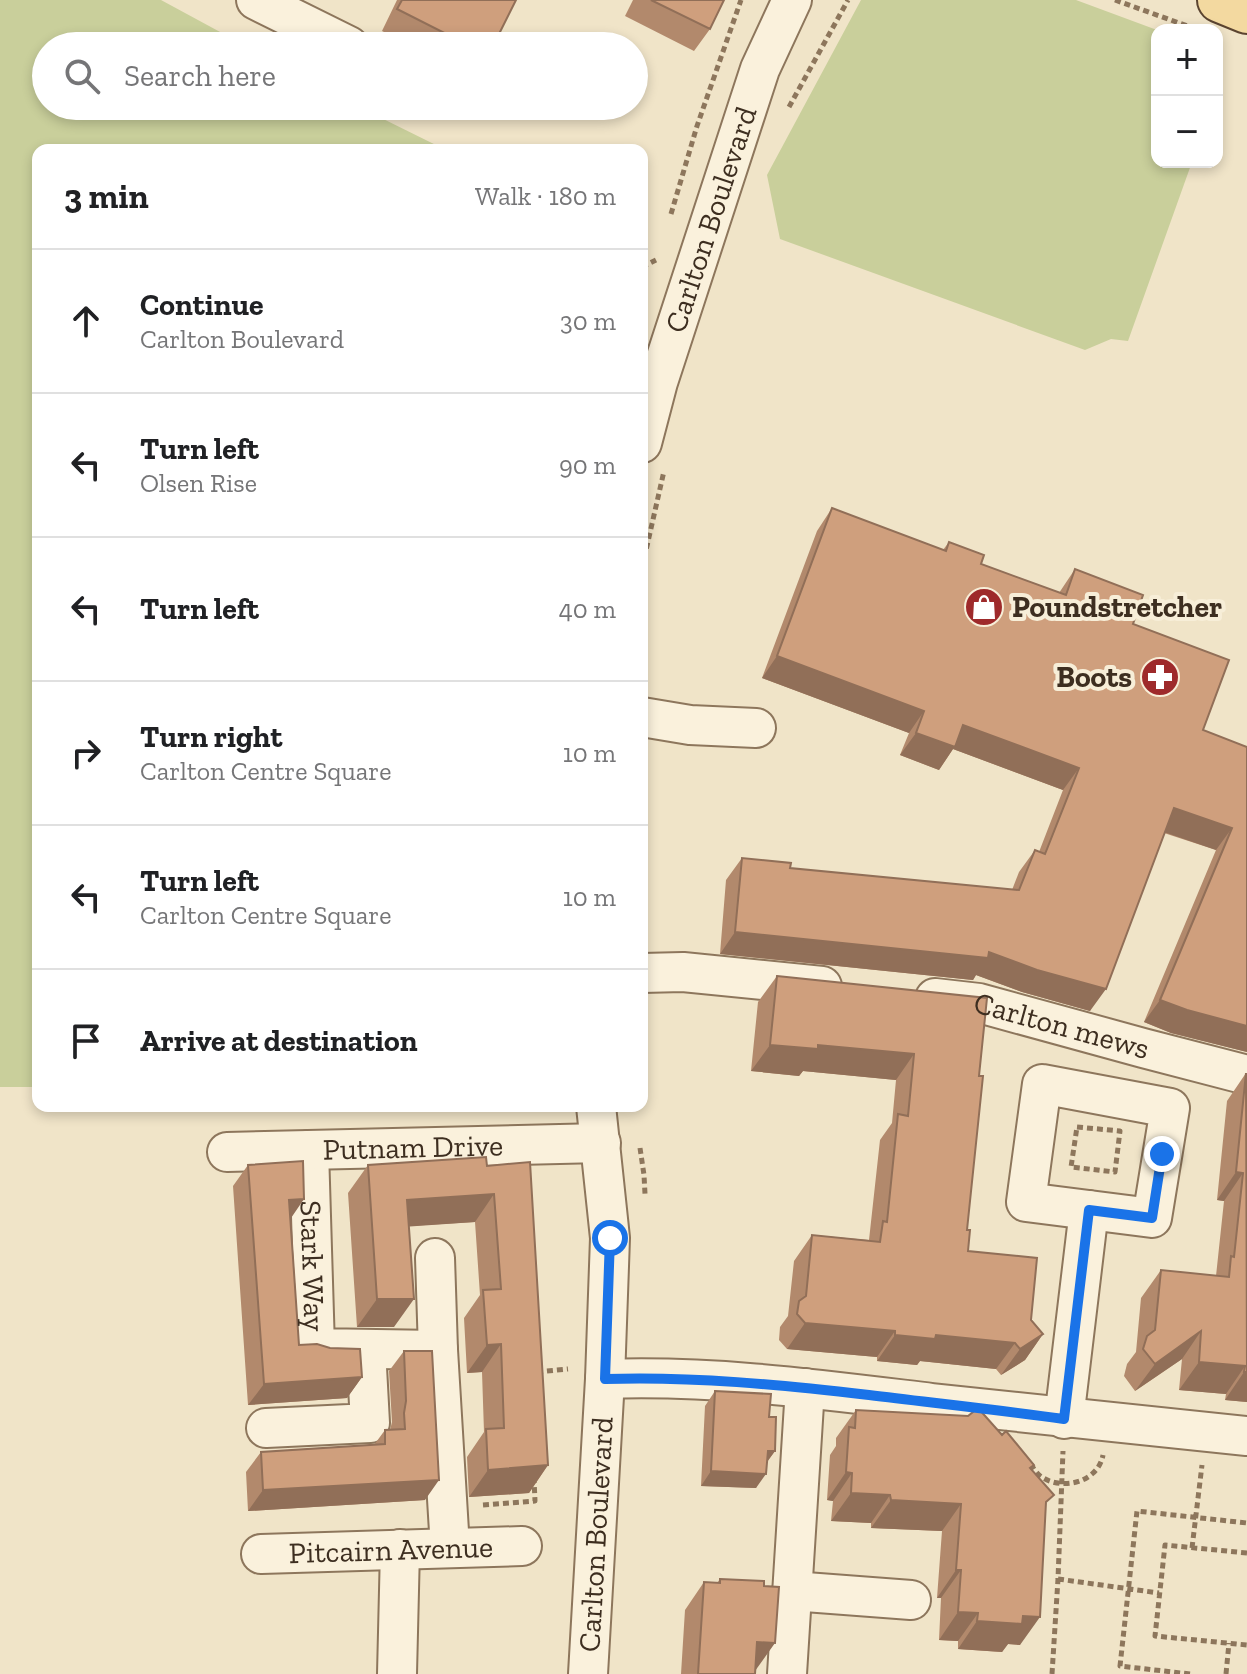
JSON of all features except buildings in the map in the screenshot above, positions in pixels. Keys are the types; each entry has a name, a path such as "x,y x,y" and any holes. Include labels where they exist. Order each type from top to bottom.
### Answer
{"main road":[{"path":"1220,0 1247,11"}],"street":[{"path":"256,0 321,32"},
{"name":"Carlton Boulevard","path":"648,420 760,69 792,0"},
{"path":"648,718 690,725 756,728"},
{"path":"648,973 683,972 855,990"},
{"name":"Carlton mews","path":"901,995 979,1003 1247,1075"},
{"path":"1042,1084 1170,1108 1152,1218 1089,1210 1026,1202 1042,1084"},
{"name":"Carlton Boulevard","path":"588,1674 610,1238 598,1124"},
{"name":"Putnam Drive","path":"227,1152 309,1150 598,1124"},
{"name":"Stark Way","path":"309,1150 315,1348 438,1350"},
{"path":"1064,1419 1089,1210"},
{"path":"435,1258 450,1548"},
{"path":"266,1428 370,1423 366,1349"},
{"path":"605,1379 728,1381 1247,1436"},
{"path":"787,1674 805,1388"},
{"name":"Pitcairn Avenue","path":"261,1554 522,1546"},
{"path":"397,1674 400,1549"},
{"path":"792,1591 911,1600"}],"path":[{"path":"671,215 697,126 741,0"},
{"path":"840,12 848,0"},
{"path":"1115,0 1182,24"},
{"path":"648,264 656,260 653,272"},
{"path":"1077,1127 1120,1131 1115,1172 1071,1167 1077,1127"},
{"path":"568,1380 569,1355"},
{"path":"528,1373 568,1369"},
{"path":"1052,1674 1064,1419"},
{"path":"1192,1548 1206,1432"},
{"path":"447,1509 535,1501 534,1472"},
{"path":"1190,1674 1120,1666 1137,1511 1247,1523"},
{"path":"1247,1553 1165,1545 1155,1636 1247,1645"},
{"path":"1058,1579 1159,1593"},
{"path":"1226,1674 1229,1643"}],"green space":[{"path":"0,0 161,0 220,32 32,32 32,120 385,120 434,144 32,144 32,1087 0,1087"},
{"path":"861,0 1076,0 1151,28 1151,168 1190,168 1128,341 1111,339 1085,350 780,239 767,175"}],"place":[{"name":"Poundstretcher","path":"984,607"},
{"name":"Boots","path":"1160,677"}],"route":[{"path":"610,1238 605,1379 728,1381 1064,1419 1089,1210 1152,1218 1162,1154"}]}
